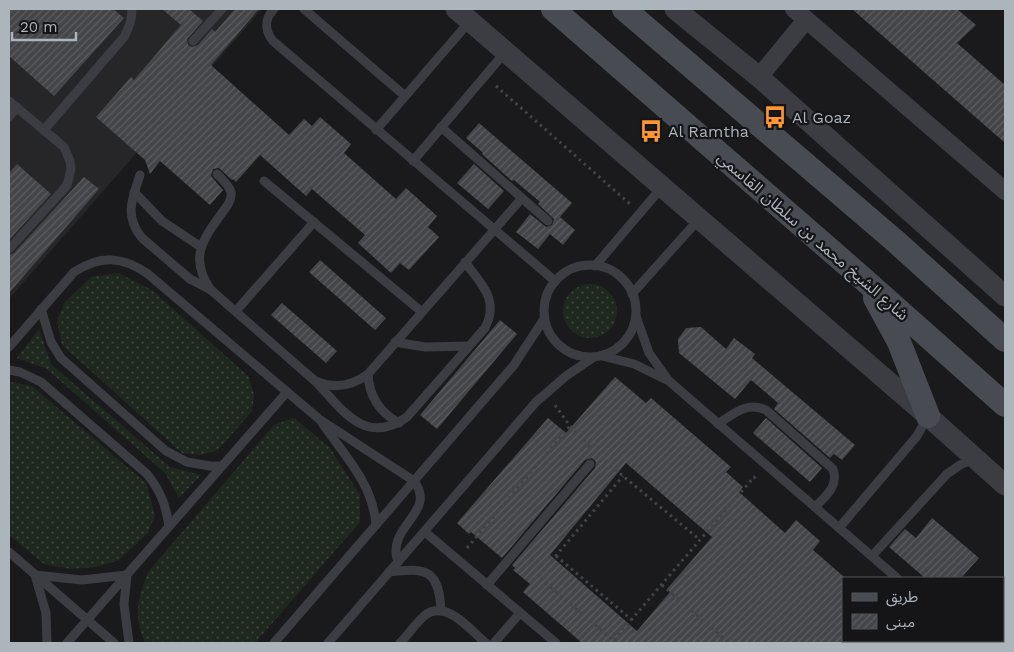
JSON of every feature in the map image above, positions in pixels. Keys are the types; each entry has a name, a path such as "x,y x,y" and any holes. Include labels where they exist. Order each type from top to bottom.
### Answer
{"main road":[{"name":"شارع الشيخ محمد بن سلطان القاسمي","path":"553,9 1005,405"},
{"path":"624,9 894,240 1005,340"},
{"path":"647,9 671,48"},
{"path":"860,276 883,311 899,342 928,416"}],"street":[{"path":"675,9 759,77 1005,296"},
{"path":"759,77 800,14 1005,191"},
{"path":"463,15 506,50 1005,485"}],"lane":[{"path":"44,130 124,36 132,18 132,9"},
{"path":"274,9 267,19 266,27 268,35 273,41 554,281"},
{"path":"304,9 405,96"},
{"path":"193,41 217,11"},
{"path":"376,130 405,96 463,15"},
{"path":"413,161 506,50"},
{"path":"9,101 64,147 70,161 70,177 62,191 9,249"},
{"path":"9,117 17,107"},
{"path":"441,128 548,221"},
{"path":"211,290 202,272 199,256 207,233 230,202 231,191 217,174"},
{"path":"140,175 130,212 132,222 142,238 190,279 211,290 236,311 315,381 346,414 362,425 381,429 399,423 407,417 485,328 490,316 491,303 486,291 465,262"},
{"path":"264,181 422,312"},
{"path":"595,266 662,187"},
{"path":"134,192 162,221 201,247"},
{"path":"315,381 333,387 343,386 352,384 368,374 522,198"},
{"path":"632,294 699,219"},
{"path":"236,311 314,222"},
{"path":"9,347 74,272 98,261 111,260 137,266 319,419 414,481 420,489 421,500 418,508 396,542 398,562"},
{"path":"669,381 640,366 571,354 561,347 547,330 544,318 545,298 554,281 573,268 584,266 607,269 617,275 632,294 636,316 649,353 669,381 896,577"},
{"path":"41,309 51,342 60,358 166,451 187,462 222,466"},
{"path":"328,643 546,393 566,376 597,357 612,352 628,337 636,316"},
{"path":"274,643 514,365 544,318"},
{"path":"396,342 425,347 469,346"},
{"path":"9,370 20,372 42,382 147,474 160,492 170,526"},
{"path":"368,374 370,391 378,407 399,423"},
{"path":"67,643 287,392"},
{"path":"718,424 745,407 756,406 766,410 833,469 835,479 832,489 815,508"},
{"path":"839,528 912,442 928,416"},
{"path":"319,419 368,489 374,507 376,525"},
{"path":"872,556 947,474 974,458"},
{"path":"487,585 590,464"},
{"path":"424,532 556,643"},
{"path":"9,552 114,643"},
{"path":"389,572 417,570 428,574 437,583 441,611"},
{"path":"35,575 82,580 126,575"},
{"path":"35,575 46,613 47,643"},
{"path":"126,575 124,604 129,643"},
{"path":"400,643 423,617 434,611 454,615 486,643"},
{"path":"494,643 520,613"}],"path":[{"path":"484,76 640,213"},
{"path":"546,393 570,426 594,451"},
{"path":"458,560 570,426"},
{"path":"599,456 700,540"},
{"path":"623,476 538,577 616,642 662,584 754,477 761,483"},
{"path":"556,556 632,620"},
{"path":"662,584 729,643"}],"shaded area":[{"path":"9,9 262,9 9,299"},
{"path":"118,273 152,290 249,377 254,395 252,411 218,450 201,455 182,453 62,345 57,321 64,303 91,277"},
{"path":"590,284 600,286 609,292 615,301 617,311 615,321 609,330 600,336 590,338 580,336 571,330 565,321 563,311 565,301 571,292 580,286"},
{"path":"39,329 51,364 170,467 201,475 179,498 165,473 47,369 17,358"},
{"path":"9,383 32,386 146,483 155,515 148,533 119,560 96,567 71,569 44,564 9,535"},
{"path":"294,418 330,448 360,495 360,522 255,643 145,643 139,624 138,608 141,591 148,572 274,425"}],"building":[{"path":"9,9 113,9 124,18 54,96 9,56"},
{"path":"162,9 189,9 203,21 187,39 188,45 192,47 198,45 212,29 215,32 235,9 259,9 211,65 289,135 304,119 312,126 320,117 351,144 344,153 396,199 406,188 437,216 428,227 439,237 409,270 400,263 391,273 358,243 365,235 312,189 306,196 260,155 236,182 219,168 213,169 211,176 223,190 210,205 160,161 150,174 145,160 96,117 131,77 134,80 181,25"},
{"path":"852,9 957,9 976,25 957,43 1005,85 1005,143"},
{"path":"479,123 572,203 560,217 575,230 563,245 550,234 538,249 516,232 530,214 546,227 552,225 554,219 538,204 540,202 514,180 512,181 466,138"},
{"path":"17,164 51,194 9,240 9,173"},
{"path":"474,164 504,191 488,209 457,183"},
{"path":"84,177 99,189 9,293 9,255 14,253"},
{"path":"320,260 386,318 375,330 309,272"},
{"path":"282,303 337,351 326,363 271,315"},
{"path":"500,320 517,334 437,429 420,415"},
{"path":"701,327 726,349 734,338 755,354 752,358 855,445 842,460 834,454 830,458 774,409 778,403 751,380 735,399 679,353 678,339 686,328"},
{"path":"615,377 646,403 651,398 731,467 726,472 743,487 739,492 785,533 796,520 820,541 813,550 843,576 843,643 582,643 523,592 530,584 513,570 515,568 512,565 595,468 596,462 592,458 585,460 502,558 457,523 548,418 566,433","holes":["626,463 712,537 667,589 670,592 637,631 550,555"]},
{"path":"766,418 822,468 810,482 753,433"},
{"path":"932,518 979,558 962,577 924,577 889,547 905,529 916,538"}],"place":[{"name":"Al Goaz","path":"775,117"},
{"name":"Al Ramtha","path":"651,131"}]}
